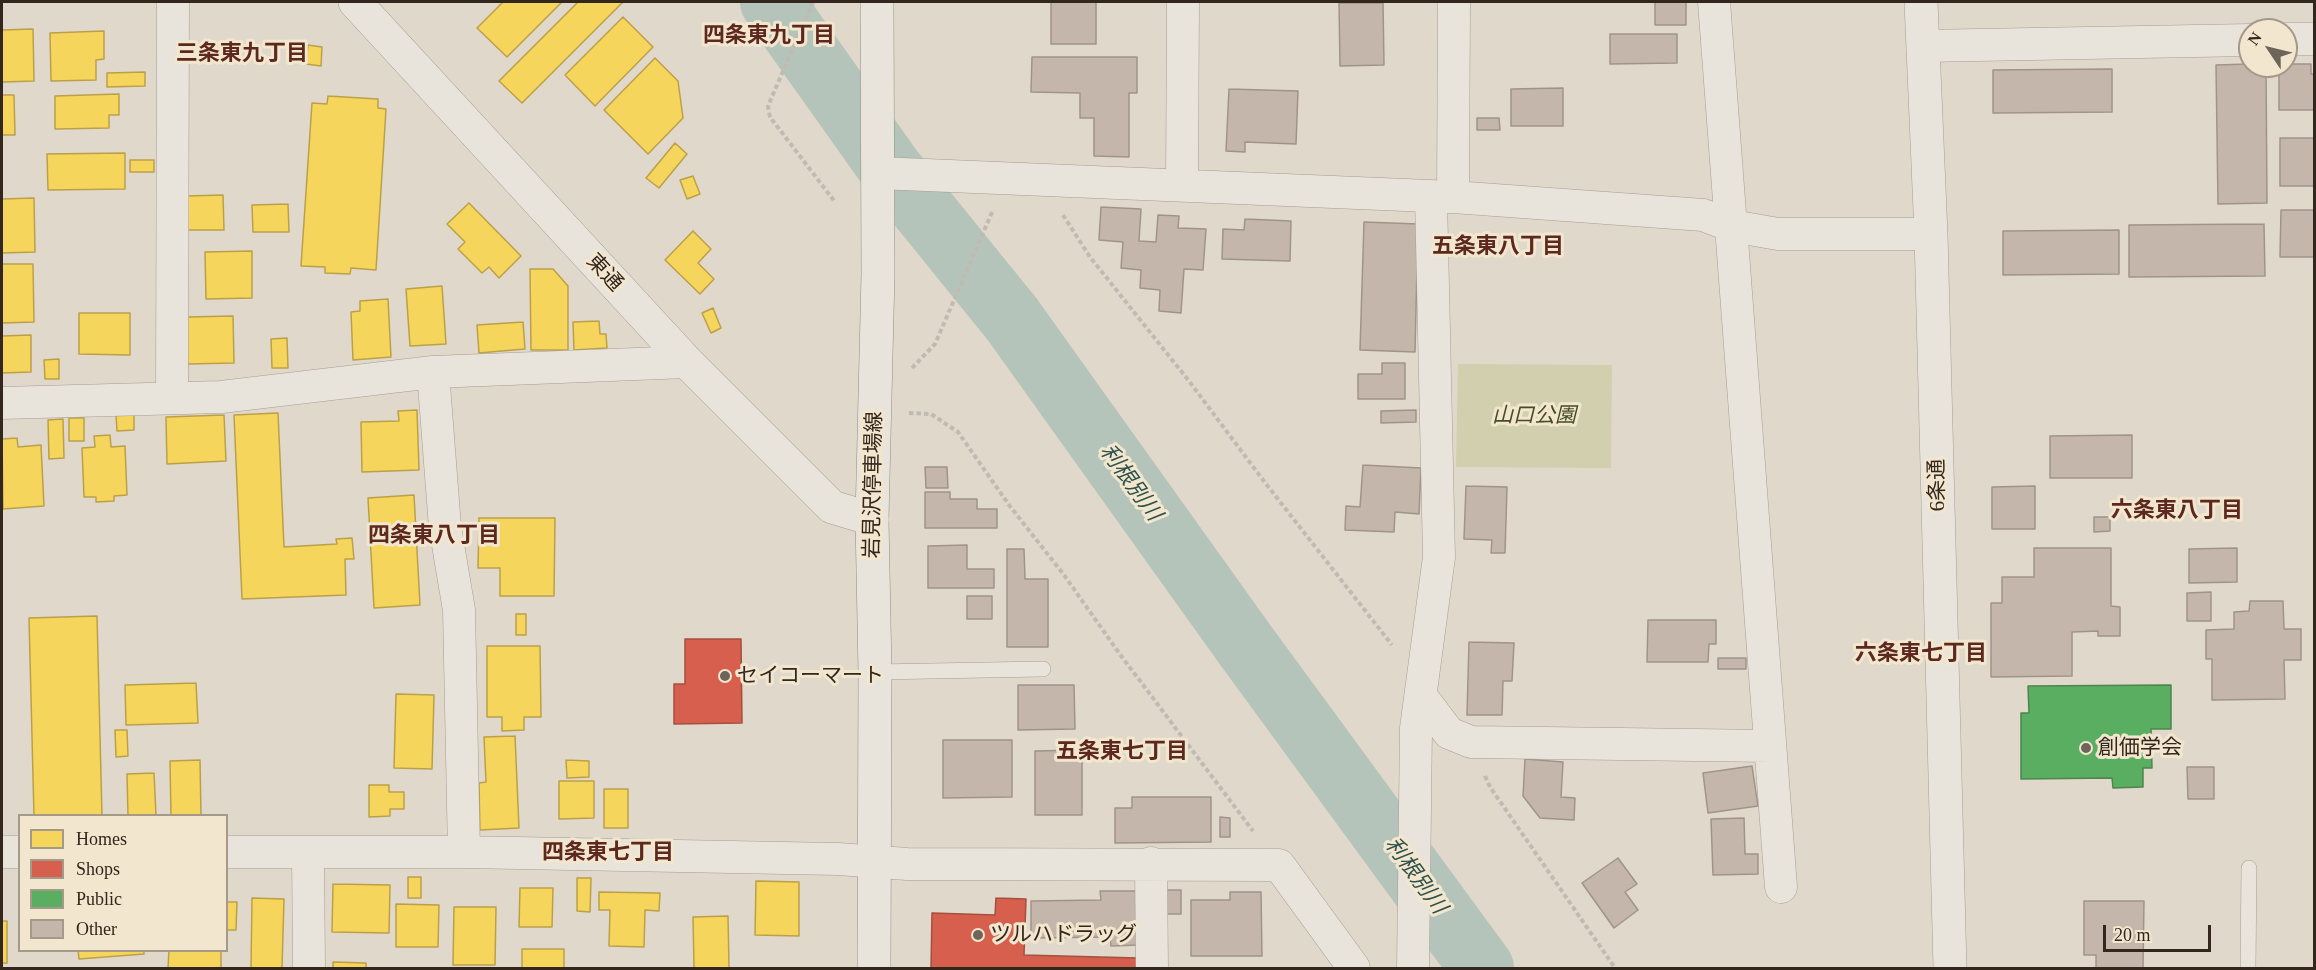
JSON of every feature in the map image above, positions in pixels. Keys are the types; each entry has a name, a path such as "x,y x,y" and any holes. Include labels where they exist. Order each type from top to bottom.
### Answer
{"street":[{"path":"172,398 173,2"},
{"name":"東通","path":"355,2 687,362 832,507 872,519"},
{"path":"1182,185 1183,2"},
{"path":"1413,969 1416,728 1439,557 1442,197 1454,2"},
{"path":"1714,2 1781,887"},
{"name":"6条通","path":"1921,2 1931,234 1950,969"},
{"name":"岩見沢停車場線","path":"874,969 875,672 872,519 878,274 877,12"},
{"path":"2298,39 2314,39"},
{"path":"1923,46 2238,40"},
{"path":"878,173 1442,197 1703,215 1732,226 1778,234 1931,234"},
{"path":"2,403 221,397 433,372 687,362"},
{"path":"433,372 445,527 459,610 464,852"},
{"path":"1423,682 1449,733 1471,742 1770,746"},
{"path":"2,852 18,852"},
{"path":"228,852 464,852 874,860 907,864 1280,864 1354,969"},
{"path":"308,852 309,969"},
{"path":"1152,863 1152,969"}],"lane":[{"path":"875,672 1043,669"},
{"path":"2248,868 2248,969"}],"path":[{"path":"813,2 768,106 770,117 835,201"},
{"path":"912,368 935,344 997,201 996,178"},
{"path":"1040,179 1090,256 1391,644 1423,682"},
{"path":"875,411 931,414 958,432 1009,505 1064,575 1161,709 1280,864"},
{"path":"1471,742 1490,787 1616,969"}],"green space":[{"name":"山口公園","path":"1458,364 1612,365 1611,468 1456,467"}],"building: Homes":[{"path":"503,2 562,2 507,57 477,28"},
{"path":"578,2 623,2 522,103 499,81"},
{"path":"623,17 653,47 595,106 565,75"},
{"path":"33,29 34,81 2,82 2,30"},
{"path":"104,31 104,59 96,60 96,80 51,81 50,33"},
{"path":"308,45 322,47 321,66 306,64"},
{"path":"655,58 678,81 683,118 648,154 604,110"},
{"path":"145,72 145,86 107,87 107,73"},
{"path":"119,94 119,115 109,115 109,128 55,129 55,96"},
{"path":"2,95 14,95 15,135 2,135"},
{"path":"328,96 378,99 378,108 386,109 376,270 351,268 350,274 325,273 325,267 301,266 312,103 327,104"},
{"path":"675,143 687,154 659,188 646,178"},
{"path":"125,153 125,189 48,190 47,154"},
{"path":"130,160 154,160 154,172 130,172"},
{"path":"693,176 700,194 687,199 680,180"},
{"path":"223,195 224,230 188,230 187,196"},
{"path":"34,198 35,252 2,253 2,199"},
{"path":"469,203 521,256 499,278 489,267 482,273 458,249 465,242 447,224"},
{"path":"288,204 289,232 253,232 252,205"},
{"path":"693,231 711,249 698,263 714,279 700,294 665,260"},
{"path":"252,251 252,298 206,299 205,252"},
{"path":"2,264 33,264 34,322 2,323"},
{"path":"530,269 553,269 568,286 568,350 531,350"},
{"path":"442,286 446,344 410,346 406,289"},
{"path":"388,299 391,357 353,360 351,312 360,311 360,301"},
{"path":"713,308 721,328 711,333 702,313"},
{"path":"79,313 130,313 130,355 79,354"},
{"path":"233,316 234,363 187,364 187,317"},
{"path":"599,321 600,334 606,334 607,348 574,350 573,322"},
{"path":"523,322 525,349 479,353 477,325"},
{"path":"31,335 31,372 2,373 2,336"},
{"path":"287,338 288,368 272,368 271,339"},
{"path":"59,359 59,379 45,379 44,360"},
{"path":"417,410 419,470 362,472 361,422 399,421 398,411"},
{"path":"278,413 284,547 337,544 336,539 352,538 354,559 345,559 346,595 242,599 234,415"},
{"path":"134,414 134,430 117,431 116,415"},
{"path":"224,415 226,461 167,464 166,417"},
{"path":"69,418 84,418 84,441 69,441"},
{"path":"63,419 64,458 49,459 48,420"},
{"path":"110,435 111,447 125,446 127,495 114,496 114,501 96,502 96,497 84,497 82,448 95,447 94,436"},
{"path":"17,438 18,447 41,445 44,506 3,509 2,439"},
{"path":"414,495 420,605 374,608 368,498"},
{"path":"479,518 555,518 554,596 500,596 500,568 478,568"},
{"path":"516,614 526,614 526,635 516,635"},
{"path":"97,616 102,814 34,814 29,618"},
{"path":"487,646 540,646 541,717 524,717 524,730 502,731 502,717 487,717"},
{"path":"196,683 198,723 126,725 125,685"},
{"path":"396,694 434,695 432,769 394,768"},
{"path":"115,730 127,730 128,756 116,757"},
{"path":"515,736 519,828 480,830 479,783 486,782 484,737"},
{"path":"200,760 201,814 171,814 170,761"},
{"path":"566,760 589,761 589,777 567,778"},
{"path":"154,773 156,814 128,814 127,774"},
{"path":"559,781 594,781 594,818 559,819"},
{"path":"369,785 389,785 389,792 404,792 404,809 390,809 390,816 369,817"},
{"path":"604,789 628,789 628,828 604,828"},
{"path":"408,877 421,877 421,898 408,898"},
{"path":"577,878 591,878 590,912 577,911"},
{"path":"756,881 799,882 799,936 755,935"},
{"path":"333,884 390,885 389,933 332,932"},
{"path":"520,888 553,888 552,927 519,927"},
{"path":"599,892 660,893 659,911 645,910 644,947 609,946 610,910 599,910"},
{"path":"252,898 284,899 282,968 251,968"},
{"path":"228,902 237,902 236,930 228,930"},
{"path":"396,904 439,905 438,947 396,947"},
{"path":"454,907 496,907 495,965 453,965"},
{"path":"728,916 729,968 694,968 693,917"},
{"path":"2,921 7,921 7,963 2,963"},
{"path":"522,949 564,949 564,968 522,968"},
{"path":"78,952 144,952 144,954 79,959"},
{"path":"169,952 221,952 221,968 168,968"},
{"path":"333,962 366,963 366,968 333,968"}],"building: Shops":[{"path":"685,639 741,639 742,723 674,724 674,684 685,684"},
{"name":"ツルハドラッグ","path":"996,898 1026,899 1024,955 1138,958 1138,968 931,968 932,913 995,915"}],"building: Public":[{"name":"創価学会","path":"2171,685 2171,729 2151,729 2152,768 2143,768 2143,787 2113,788 2112,778 2021,779 2021,713 2029,713 2028,686"}],"building: Other":[{"path":"1051,2 1096,2 1096,44 1051,44"},
{"path":"1655,2 1686,2 1686,25 1655,25"},
{"path":"1339,3 1383,3 1384,65 1340,66"},
{"path":"1610,34 1677,34 1677,63 1610,64"},
{"path":"1032,57 1137,57 1137,93 1129,93 1129,157 1094,156 1094,118 1080,118 1080,93 1031,92"},
{"path":"2238,64 2238,78 2266,78 2267,203 2218,204 2216,65"},
{"path":"2298,64 2311,64 2311,74 2314,74 2314,110 2279,110 2279,78 2298,78"},
{"path":"2112,69 2112,112 1993,113 1993,70"},
{"path":"1563,88 1563,126 1511,126 1511,89"},
{"path":"1229,89 1298,91 1296,144 1245,142 1245,152 1226,151"},
{"path":"1477,118 1499,118 1500,130 1477,130"},
{"path":"2280,138 2314,138 2314,186 2280,186"},
{"path":"1101,207 1141,209 1139,241 1156,242 1158,215 1179,216 1178,228 1206,229 1203,270 1184,269 1181,313 1159,311 1160,290 1140,288 1141,270 1121,268 1123,242 1099,240"},
{"path":"2281,210 2314,210 2314,257 2280,257"},
{"path":"1245,219 1291,221 1290,261 1222,259 1223,229 1244,230"},
{"path":"1364,222 1418,224 1415,352 1360,350"},
{"path":"2264,224 2265,276 2129,277 2129,225"},
{"path":"2119,230 2119,274 2003,275 2003,231"},
{"path":"1382,363 1405,363 1405,399 1358,399 1358,374 1382,374"},
{"path":"1416,410 1416,422 1381,423 1381,411"},
{"path":"2132,435 2132,478 2050,478 2050,436"},
{"path":"1363,465 1421,468 1419,514 1395,512 1394,532 1345,530 1346,506 1360,507"},
{"path":"925,467 947,467 948,488 926,488"},
{"path":"1466,486 1507,487 1505,553 1491,553 1492,540 1464,539"},
{"path":"2035,486 2035,529 1992,529 1992,487"},
{"path":"925,492 950,492 950,499 977,499 977,509 997,509 997,528 925,528"},
{"path":"2094,517 2110,517 2110,531 2094,532"},
{"path":"967,545 967,569 994,569 994,588 928,588 928,546"},
{"path":"2034,548 2111,548 2111,606 2120,607 2120,636 2098,636 2098,631 2072,632 2072,676 1991,677 1991,603 2002,603 2002,577 2034,577"},
{"path":"2237,548 2237,582 2189,583 2189,549"},
{"path":"1007,549 1024,549 1025,579 1048,579 1048,647 1007,647"},
{"path":"2211,592 2211,621 2187,621 2187,593"},
{"path":"967,596 992,596 992,619 967,619"},
{"path":"2250,601 2283,601 2284,629 2301,629 2301,660 2284,660 2285,699 2212,700 2212,659 2206,659 2206,630 2234,629 2234,612 2249,611"},
{"path":"1648,620 1716,620 1716,644 1709,644 1708,662 1647,662"},
{"path":"1469,642 1514,643 1512,681 1503,681 1502,715 1467,715"},
{"path":"1718,658 1746,658 1746,669 1718,669"},
{"path":"1018,685 1074,685 1075,729 1018,730"},
{"path":"943,740 1012,740 1012,797 943,798"},
{"path":"1082,750 1082,815 1035,815 1035,751"},
{"path":"1525,759 1563,762 1561,797 1575,798 1574,820 1540,818 1523,796"},
{"path":"1752,766 1758,806 1708,813 1703,773"},
{"path":"2187,767 2214,767 2214,799 2188,799"},
{"path":"1132,797 1211,797 1211,842 1115,843 1115,808 1132,808"},
{"path":"1220,817 1230,818 1230,837 1220,837"},
{"path":"1744,818 1745,854 1758,854 1758,874 1713,875 1711,819"},
{"path":"1618,858 1637,884 1625,892 1638,910 1614,928 1582,883"},
{"path":"1166,890 1181,890 1181,914 1167,914"},
{"path":"1100,891 1139,891 1140,945 1111,946 1110,937 1031,938 1031,901 1101,900"},
{"path":"1230,892 1261,892 1262,956 1191,956 1191,900 1230,900"},
{"path":"2084,901 2144,901 2143,968 2096,968 2096,955 2084,955"}],"waterway":[{"name":"利根別川","path":"772,2 892,171 1012,319 1246,646 1482,968"}],"place":[{"name":"セイコーマート","path":"725,676"},
{"name":"創価学会","path":"2086,748"},
{"name":"ツルハドラッグ","path":"978,935"}],"district":[{"name":"四条東九丁目","path":"769,36"},
{"name":"三条東九丁目","path":"242,54"},
{"name":"五条東八丁目","path":"1498,247"},
{"name":"六条東八丁目","path":"2177,511"},
{"name":"四条東八丁目","path":"434,536"},
{"name":"六条東七丁目","path":"1921,654"},
{"name":"五条東七丁目","path":"1122,752"},
{"name":"四条東七丁目","path":"608,853"}]}
